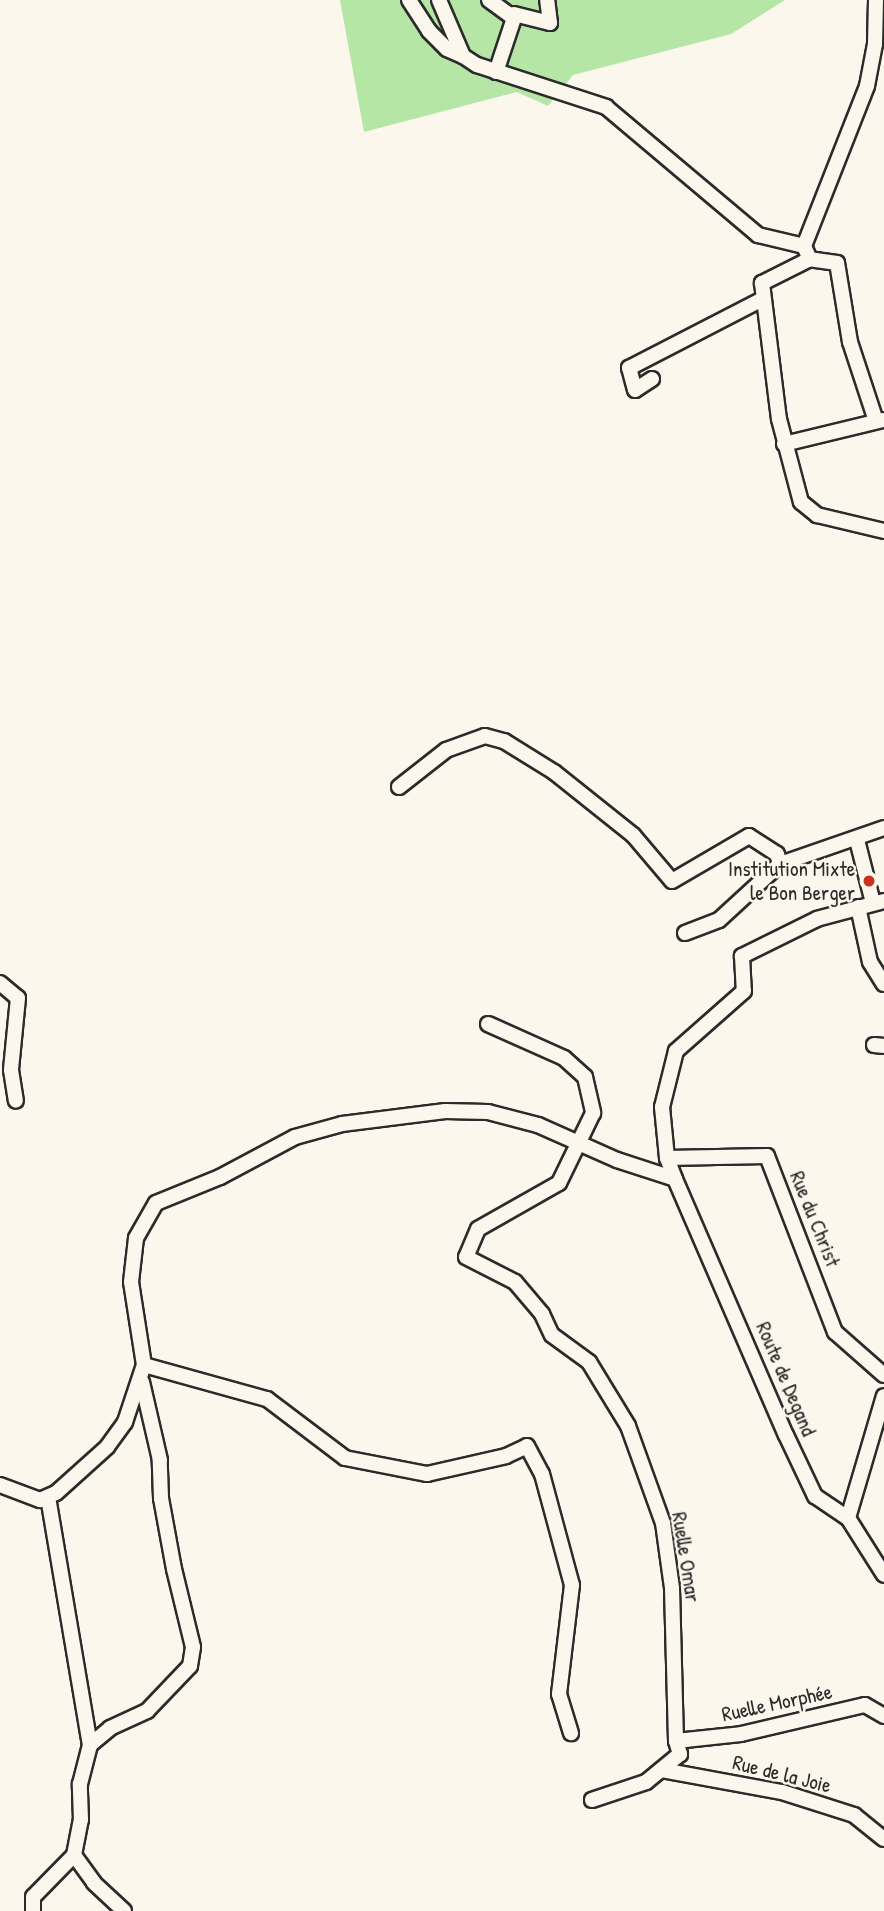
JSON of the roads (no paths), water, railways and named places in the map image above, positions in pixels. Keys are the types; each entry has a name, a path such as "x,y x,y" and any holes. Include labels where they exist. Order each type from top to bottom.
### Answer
{"street":[{"path":"409,0 429,31 447,49 496,72 606,107 758,235 837,263 850,342 880,420 784,444"},
{"path":"439,0 463,56"},
{"path":"489,0 514,15 521,13 547,24 552,14 547,0"},
{"path":"877,0 867,86 807,253 762,284 761,300 784,444 808,511 884,531"},
{"path":"496,72 514,15"},
{"path":"652,379 635,390 629,368 761,300"},
{"path":"399,787 446,750 485,736 504,741 554,772 633,835 672,881 748,835 778,854 780,864"},
{"path":"685,933 719,920 780,864 857,840 884,828"},
{"path":"857,840 872,904 870,962 884,984"},
{"name":"Route de Degand","path":"872,904 817,919 742,956 744,991 676,1051 662,1107 667,1158 675,1180 815,1496 848,1518 884,1576"},
{"path":"0,983 18,999 11,1070 16,1101"},
{"path":"488,1024 564,1058 585,1077 593,1113 581,1144"},
{"path":"0,1485 40,1500 48,1497 107,1447 125,1422 142,1382 144,1365 131,1282 136,1238 156,1203 220,1177 295,1137 342,1124 445,1111 488,1112 538,1125 675,1180"},
{"name":"Ruelle Omar","path":"581,1144 559,1183 478,1229 466,1256 515,1282 542,1314 552,1335 589,1363 628,1426 663,1523 677,1666 676,1741 680,1754 662,1770"},
{"name":"Rue du Christ","path":"667,1158 767,1156 835,1332 884,1375"},
{"path":"144,1365 267,1399 345,1458 427,1474 506,1456 527,1446 542,1474 572,1585 559,1694 571,1733"},
{"path":"90,1745 169,1692 190,1666 193,1647 174,1569 161,1499 160,1460 142,1382"},
{"path":"848,1518 884,1396"},
{"path":"33,1911 33,1897 74,1855 81,1819 80,1784 90,1745 48,1497"},
{"name":"Ruelle Morphée","path":"676,1741 741,1734 864,1705 884,1716"},
{"path":"592,1800 646,1782 662,1770"},
{"name":"Rue de la Joie","path":"662,1770 806,1799 854,1815 884,1839"},
{"path":"74,1855 124,1911"}],"place":[{"name":"Institution Mixte le Bon Berger","path":"869,881"}]}
